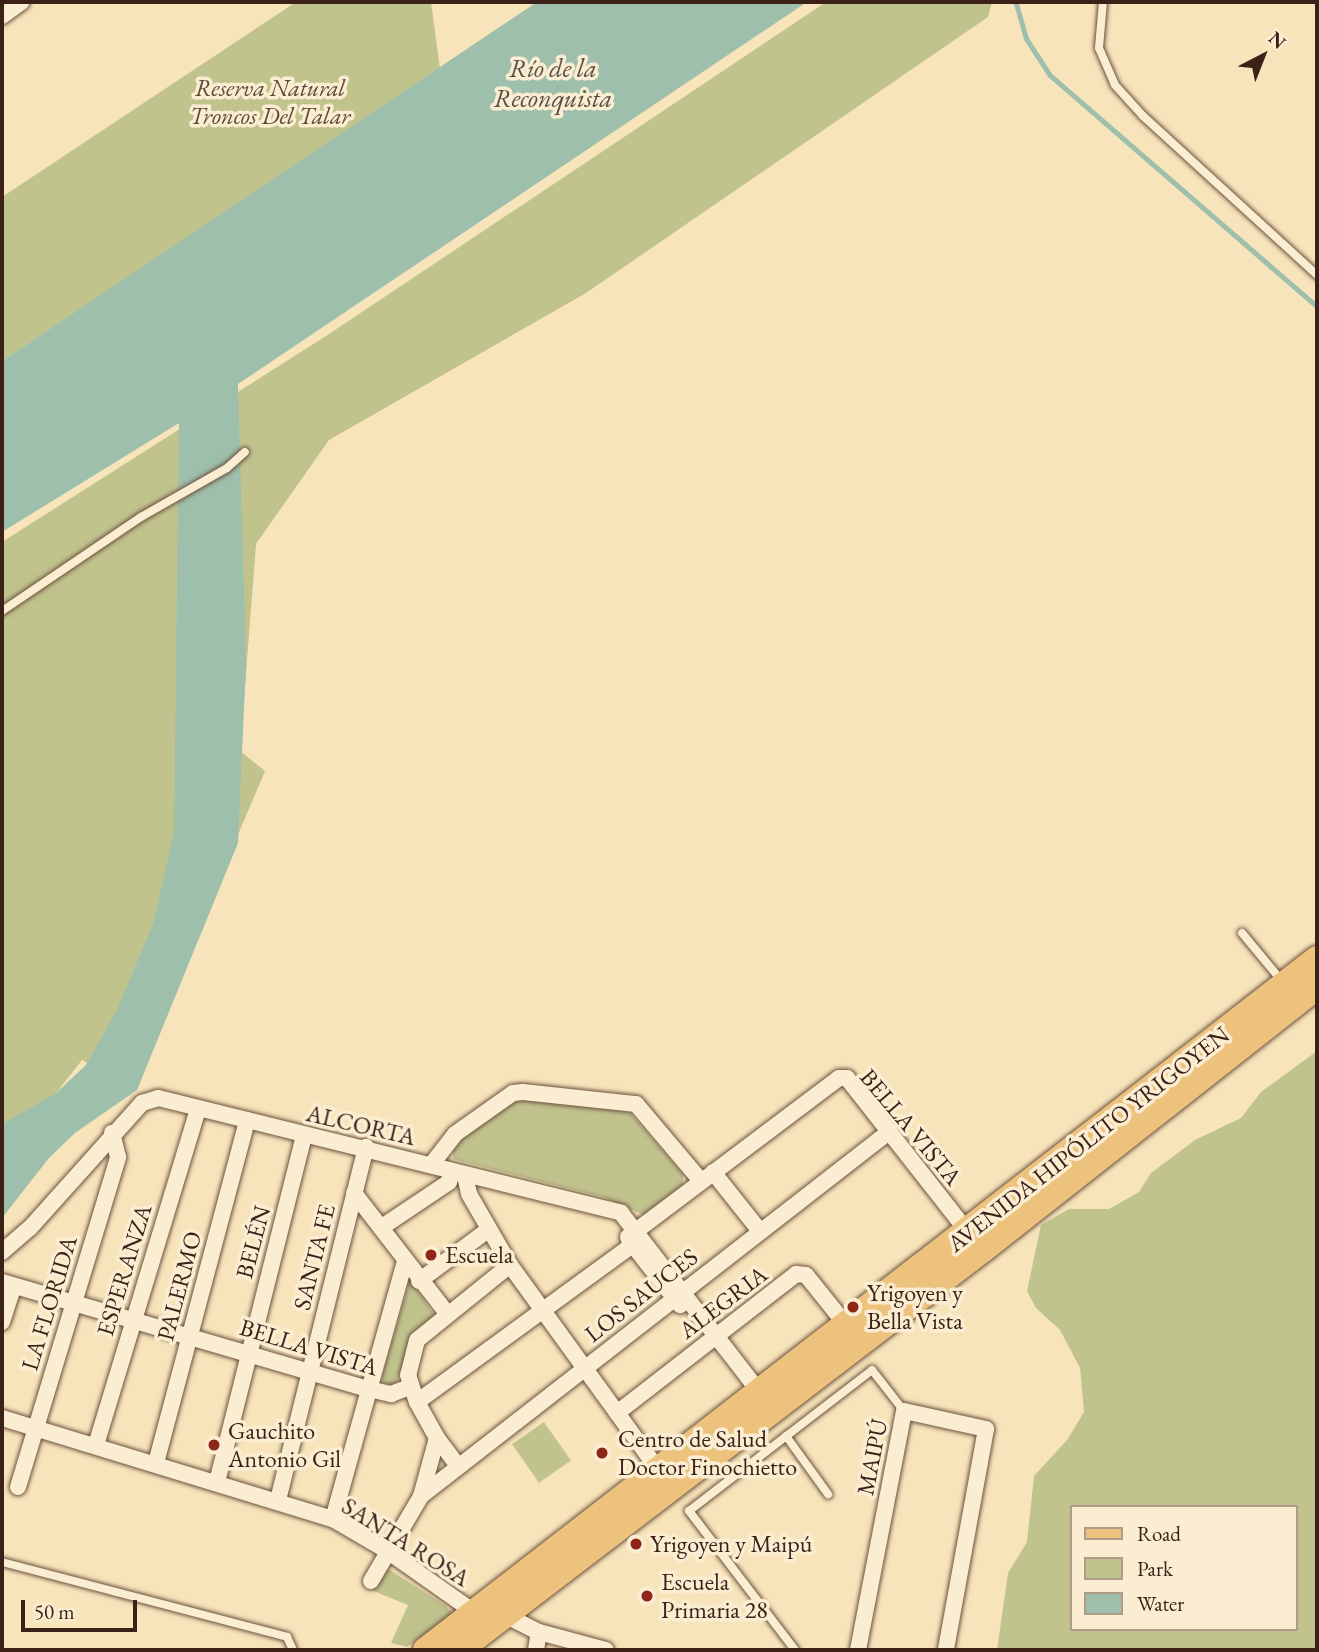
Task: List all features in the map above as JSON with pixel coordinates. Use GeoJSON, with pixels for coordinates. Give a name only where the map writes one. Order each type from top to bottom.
{"type":"FeatureCollection","features":[{"type":"Feature","properties":{"kind":"main road","name":"AVENIDA HIPÓLITO YRIGOYEN"},"geometry":{"type":"LineString","coordinates":[[426,1650],[474,1612],[665,1479],[1300,991],[1317,960]]}},
{"type":"Feature","properties":{"kind":"main road","name":"AVENIDA HIPÓLITO YRIGOYEN"},"geometry":{"type":"LineString","coordinates":[[459,1650],[505,1615],[665,1479],[755,1396],[847,1326],[975,1242]]}},
{"type":"Feature","properties":{"kind":"street"},"geometry":{"type":"LineString","coordinates":[[2,16],[21,2]]}},
{"type":"Feature","properties":{"kind":"street","name":"BELLA VISTA"},"geometry":{"type":"LineString","coordinates":[[8,1284],[190,1334],[369,1389],[413,1395],[541,1312],[628,1248],[634,1239],[707,1177],[839,1078],[847,1078],[975,1242]]}},
{"type":"Feature","properties":{"kind":"street"},"geometry":{"type":"LineString","coordinates":[[431,1165],[455,1134],[513,1093],[636,1104],[761,1231]]}},
{"type":"Feature","properties":{"kind":"street","name":"ALCORTA"},"geometry":{"type":"LineString","coordinates":[[112,1133],[151,1098],[366,1147],[628,1217],[634,1239],[755,1396]]}},
{"type":"Feature","properties":{"kind":"street","name":"ESPERANZA"},"geometry":{"type":"LineString","coordinates":[[96,1445],[132,1318],[198,1110]]}},
{"type":"Feature","properties":{"kind":"street","name":"PALERMO"},"geometry":{"type":"LineString","coordinates":[[156,1463],[247,1121]]}},
{"type":"Feature","properties":{"kind":"street","name":"LOS SAUCES"},"geometry":{"type":"LineString","coordinates":[[421,1496],[890,1131]]}},
{"type":"Feature","properties":{"kind":"street"},"geometry":{"type":"LineString","coordinates":[[2,1252],[30,1228],[112,1133]]}},
{"type":"Feature","properties":{"kind":"street","name":"LA FLORIDA"},"geometry":{"type":"LineString","coordinates":[[18,1487],[118,1157],[112,1133]]}},
{"type":"Feature","properties":{"kind":"street","name":"BELÉN"},"geometry":{"type":"LineString","coordinates":[[217,1482],[304,1135]]}},
{"type":"Feature","properties":{"kind":"street","name":"SANTA FE"},"geometry":{"type":"LineString","coordinates":[[278,1500],[366,1147]]}},
{"type":"Feature","properties":{"kind":"street"},"geometry":{"type":"LineString","coordinates":[[382,1227],[459,1174],[488,1230],[541,1312],[665,1479]]}},
{"type":"Feature","properties":{"kind":"street"},"geometry":{"type":"LineString","coordinates":[[354,1192],[419,1281],[446,1312]]}},
{"type":"Feature","properties":{"kind":"street"},"geometry":{"type":"LineString","coordinates":[[419,1281],[488,1230]]}},
{"type":"Feature","properties":{"kind":"street"},"geometry":{"type":"LineString","coordinates":[[333,1520],[405,1261]]}},
{"type":"Feature","properties":{"kind":"street"},"geometry":{"type":"LineString","coordinates":[[458,1466],[437,1438],[413,1395],[408,1375],[417,1340],[446,1312],[510,1265]]}},
{"type":"Feature","properties":{"kind":"street","name":"ALEGRIA"},"geometry":{"type":"LineString","coordinates":[[617,1413],[800,1273],[847,1326]]}},
{"type":"Feature","properties":{"kind":"street"},"geometry":{"type":"LineString","coordinates":[[2,1322],[8,1284]]}},
{"type":"Feature","properties":{"kind":"street","name":"MAIPÚ"},"geometry":{"type":"LineString","coordinates":[[858,1650],[904,1411],[986,1429],[946,1650]]}},
{"type":"Feature","properties":{"kind":"street","name":"SANTA ROSA"},"geometry":{"type":"LineString","coordinates":[[2,1418],[278,1500],[333,1520],[386,1550],[474,1612],[505,1615]]}},
{"type":"Feature","properties":{"kind":"street","name":"LOS SAUCES"},"geometry":{"type":"LineString","coordinates":[[371,1581],[386,1550],[421,1496],[437,1438]]}},
{"type":"Feature","properties":{"kind":"street"},"geometry":{"type":"LineString","coordinates":[[505,1615],[539,1632],[606,1650]]}},
{"type":"Feature","properties":{"kind":"street"},"geometry":{"type":"LineString","coordinates":[[536,1650],[539,1632]]}},
{"type":"Feature","properties":{"kind":"lane"},"geometry":{"type":"LineString","coordinates":[[1104,2],[1099,48],[1115,85],[1143,116],[1317,275]]}},
{"type":"Feature","properties":{"kind":"lane"},"geometry":{"type":"LineString","coordinates":[[2,611],[141,517],[227,468],[245,452]]}},
{"type":"Feature","properties":{"kind":"lane"},"geometry":{"type":"LineString","coordinates":[[1242,933],[1300,991]]}},
{"type":"Feature","properties":{"kind":"lane"},"geometry":{"type":"LineString","coordinates":[[795,1650],[689,1511],[872,1370],[904,1411]]}},
{"type":"Feature","properties":{"kind":"lane"},"geometry":{"type":"LineString","coordinates":[[786,1436],[828,1494]]}},
{"type":"Feature","properties":{"kind":"lane"},"geometry":{"type":"LineString","coordinates":[[2,1562],[287,1637],[293,1650]]}},
{"type":"Feature","properties":{"kind":"green space","name":"Reserva Natural Troncos Del Talar"},"geometry":{"type":"Polygon","coordinates":[[[296,2],[431,2],[440,69],[2,361],[2,197],[296,2]]]}},
{"type":"Feature","properties":{"kind":"green space"},"geometry":{"type":"Polygon","coordinates":[[[826,2],[992,2],[988,17],[586,293],[329,440],[256,544],[240,751],[265,771],[131,1087],[82,1060],[2,1162],[2,542],[326,336],[826,2]]]}},
{"type":"Feature","properties":{"kind":"green space"},"geometry":{"type":"Polygon","coordinates":[[[1317,1051],[1317,1650],[997,1650],[1008,1573],[1027,1542],[1034,1476],[1067,1440],[1084,1412],[1080,1368],[1060,1330],[1036,1308],[1027,1291],[1041,1225],[1069,1209],[1109,1209],[1139,1192],[1151,1173],[1195,1140],[1241,1118],[1261,1092],[1317,1051]]]}},
{"type":"Feature","properties":{"kind":"green space"},"geometry":{"type":"Polygon","coordinates":[[[515,1098],[629,1112],[683,1174],[683,1189],[644,1215],[603,1197],[453,1159],[453,1144],[515,1098]]]}},
{"type":"Feature","properties":{"kind":"green space"},"geometry":{"type":"Polygon","coordinates":[[[410,1280],[434,1315],[413,1335],[395,1386],[384,1383],[382,1376],[410,1280]]]}},
{"type":"Feature","properties":{"kind":"green space"},"geometry":{"type":"Polygon","coordinates":[[[544,1422],[571,1461],[539,1483],[512,1444],[544,1422]]]}},
{"type":"Feature","properties":{"kind":"green space"},"geometry":{"type":"Polygon","coordinates":[[[382,1565],[446,1606],[453,1614],[407,1647],[391,1643],[408,1605],[371,1590],[382,1565]]]}},
{"type":"Feature","properties":{"kind":"water","name":"Río de la Reconquista"},"geometry":{"type":"Polygon","coordinates":[[[537,2],[807,2],[238,384],[246,664],[238,843],[137,1090],[75,1133],[49,1158],[2,1218],[2,1124],[55,1094],[86,1065],[117,1010],[153,924],[174,833],[179,423],[2,532],[2,361],[537,2]]]}},
{"type":"Feature","properties":{"kind":"waterway"},"geometry":{"type":"LineString","coordinates":[[1016,2],[1026,38],[1050,75],[1317,306]]}},
{"type":"Feature","properties":{"kind":"place","name":"Escuela"},"geometry":{"type":"Point","coordinates":[431,1255]}},
{"type":"Feature","properties":{"kind":"place","name":"Yrigoyen y Bella Vista"},"geometry":{"type":"Point","coordinates":[853,1307]}},
{"type":"Feature","properties":{"kind":"place","name":"Gauchito Antonio Gil"},"geometry":{"type":"Point","coordinates":[214,1445]}},
{"type":"Feature","properties":{"kind":"place","name":"Centro de Salud Doctor Finochietto"},"geometry":{"type":"Point","coordinates":[602,1453]}},
{"type":"Feature","properties":{"kind":"place","name":"Yrigoyen y Maipú"},"geometry":{"type":"Point","coordinates":[636,1544]}},
{"type":"Feature","properties":{"kind":"place","name":"Escuela Primaria 28"},"geometry":{"type":"Point","coordinates":[647,1596]}}]}
